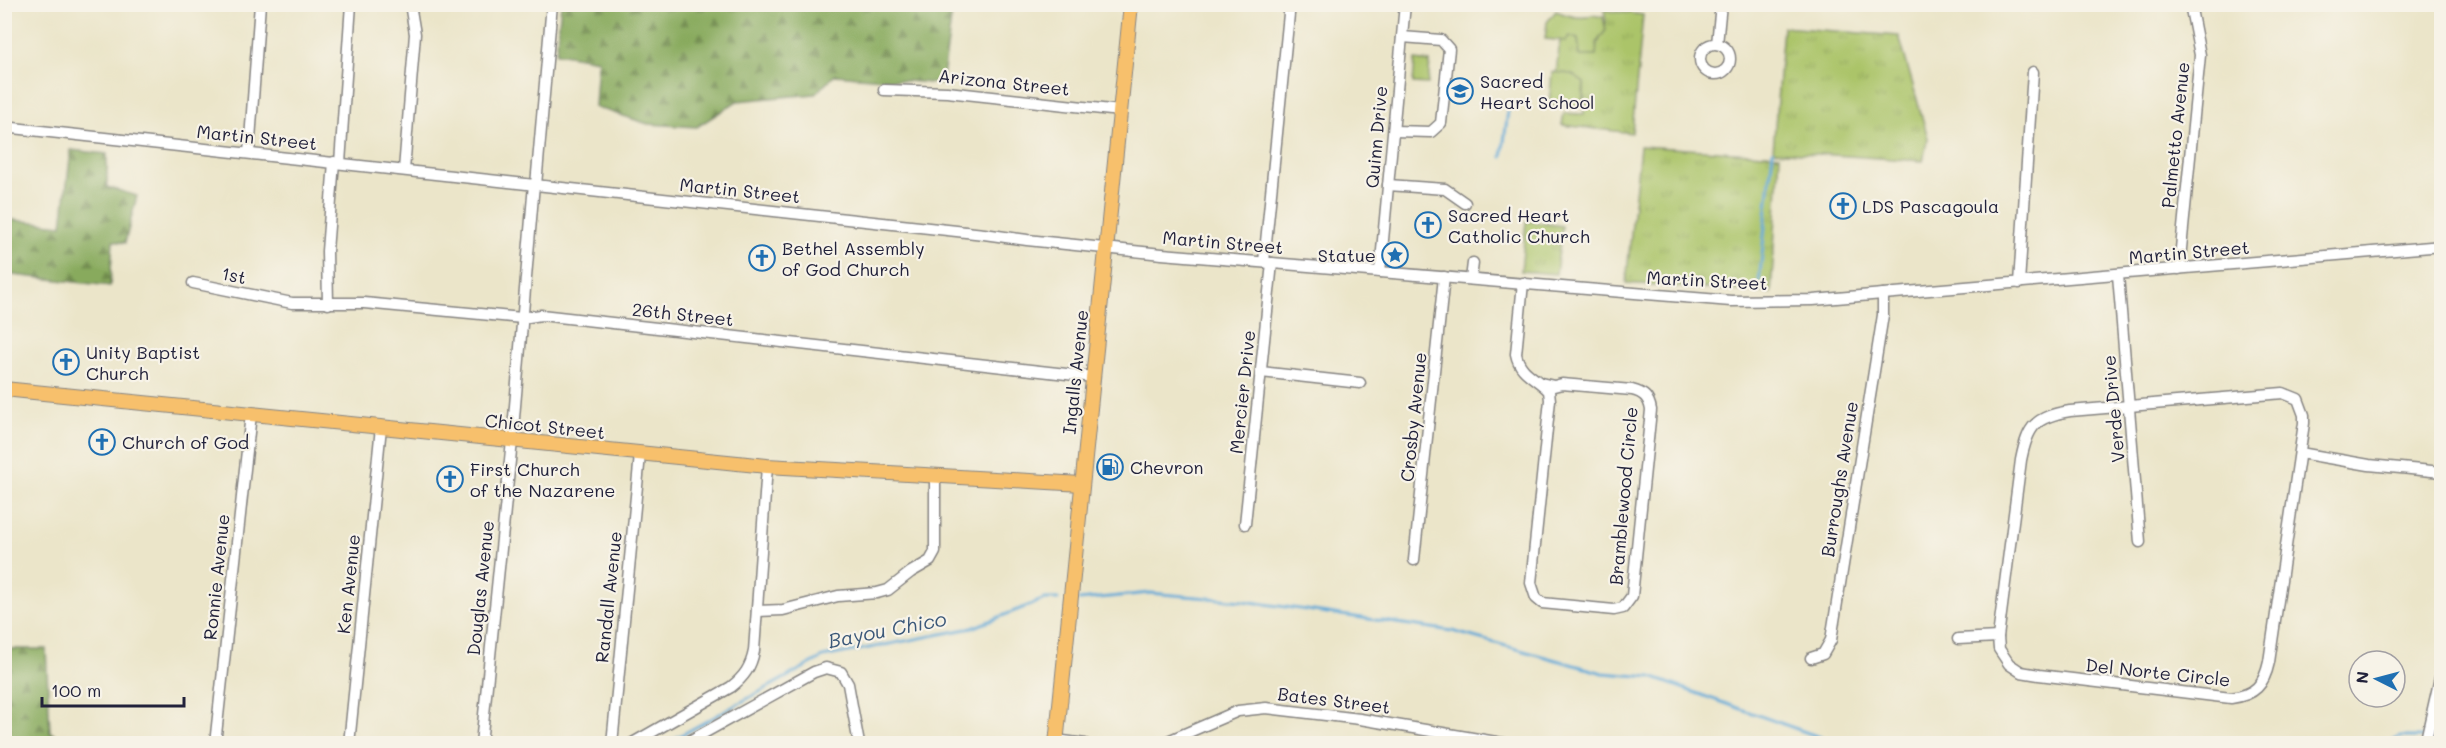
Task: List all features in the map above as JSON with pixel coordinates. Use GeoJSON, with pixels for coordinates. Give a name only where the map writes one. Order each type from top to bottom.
{"type":"FeatureCollection","features":[{"type":"Feature","properties":{"kind":"main road","name":"Ingalls Avenue"},"geometry":{"type":"LineString","coordinates":[[1056,742],[1131,4]]}},
{"type":"Feature","properties":{"kind":"main road","name":"Chicot Street"},"geometry":{"type":"LineString","coordinates":[[4,389],[767,466],[1082,484]]}},
{"type":"Feature","properties":{"kind":"street"},"geometry":{"type":"LineString","coordinates":[[249,153],[260,4]]}},
{"type":"Feature","properties":{"kind":"street"},"geometry":{"type":"LineString","coordinates":[[328,304],[327,251],[351,4]]}},
{"type":"Feature","properties":{"kind":"street"},"geometry":{"type":"LineString","coordinates":[[404,170],[415,34],[410,4]]}},
{"type":"Feature","properties":{"kind":"street","name":"Douglas Avenue"},"geometry":{"type":"LineString","coordinates":[[482,744],[513,441],[522,318],[552,4]]}},
{"type":"Feature","properties":{"kind":"street","name":"Mercier Drive"},"geometry":{"type":"LineString","coordinates":[[1245,524],[1261,372],[1290,4]]}},
{"type":"Feature","properties":{"kind":"street","name":"Quinn Drive"},"geometry":{"type":"LineString","coordinates":[[1380,272],[1405,4]]}},
{"type":"Feature","properties":{"kind":"street"},"geometry":{"type":"LineString","coordinates":[[1717,44],[1721,4]]}},
{"type":"Feature","properties":{"kind":"street","name":"Palmetto Avenue"},"geometry":{"type":"LineString","coordinates":[[2179,269],[2200,55],[2190,4]]}},
{"type":"Feature","properties":{"kind":"street"},"geometry":{"type":"LineString","coordinates":[[1394,131],[1431,132],[1441,123],[1449,49],[1441,40],[1402,37]]}},
{"type":"Feature","properties":{"kind":"street"},"geometry":{"type":"LineString","coordinates":[[2019,283],[2033,72]]}},
{"type":"Feature","properties":{"kind":"street","name":"Arizona Street"},"geometry":{"type":"LineString","coordinates":[[884,90],[947,92],[1120,111]]}},
{"type":"Feature","properties":{"kind":"street","name":"Martin Street"},"geometry":{"type":"LineString","coordinates":[[4,127],[1106,249],[1731,301],[1813,300],[2442,246]]}},
{"type":"Feature","properties":{"kind":"street"},"geometry":{"type":"LineString","coordinates":[[1388,184],[1445,189],[1465,203]]}},
{"type":"Feature","properties":{"kind":"street"},"geometry":{"type":"LineString","coordinates":[[1471,279],[1473,263]]}},
{"type":"Feature","properties":{"kind":"street","name":"Verde Drive"},"geometry":{"type":"LineString","coordinates":[[2118,275],[2140,542]]}},
{"type":"Feature","properties":{"kind":"street","name":"Crosby Avenue"},"geometry":{"type":"LineString","coordinates":[[1414,560],[1444,277]]}},
{"type":"Feature","properties":{"kind":"street","name":"1st"},"geometry":{"type":"LineString","coordinates":[[193,283],[268,300]]}},
{"type":"Feature","properties":{"kind":"street"},"geometry":{"type":"LineString","coordinates":[[1523,283],[1516,354],[1518,363],[1525,373],[1548,386]]}},
{"type":"Feature","properties":{"kind":"street","name":"Burroughs Avenue"},"geometry":{"type":"LineString","coordinates":[[1811,658],[1823,654],[1831,640],[1883,315],[1883,294]]}},
{"type":"Feature","properties":{"kind":"street","name":"26th Street"},"geometry":{"type":"LineString","coordinates":[[268,300],[292,303],[364,303],[522,318],[541,315],[1093,377]]}},
{"type":"Feature","properties":{"kind":"street"},"geometry":{"type":"LineString","coordinates":[[1261,372],[1360,383]]}},
{"type":"Feature","properties":{"kind":"street","name":"Bramblewood Circle"},"geometry":{"type":"LineString","coordinates":[[1562,384],[1632,390],[1639,392],[1649,402],[1651,410],[1632,596],[1623,608],[1614,610],[1542,603],[1532,591],[1548,386],[1562,384]]}},
{"type":"Feature","properties":{"kind":"street","name":"Del Norte Circle"},"geometry":{"type":"LineString","coordinates":[[2289,394],[2298,399],[2304,415],[2300,453],[2270,662],[2262,684],[2251,694],[2231,698],[2021,672],[2002,656],[1998,637],[2021,460],[2029,431],[2039,420],[2051,414],[2289,394]]}},
{"type":"Feature","properties":{"kind":"street","name":"Ronnie Avenue"},"geometry":{"type":"LineString","coordinates":[[215,744],[251,414]]}},
{"type":"Feature","properties":{"kind":"street","name":"Ken Avenue"},"geometry":{"type":"LineString","coordinates":[[349,744],[381,428]]}},
{"type":"Feature","properties":{"kind":"street"},"geometry":{"type":"LineString","coordinates":[[2300,453],[2369,465],[2442,472]]}},
{"type":"Feature","properties":{"kind":"street","name":"Randall Avenue"},"geometry":{"type":"LineString","coordinates":[[612,744],[620,636],[640,454]]}},
{"type":"Feature","properties":{"kind":"street"},"geometry":{"type":"LineString","coordinates":[[631,744],[740,681],[751,664],[767,466]]}},
{"type":"Feature","properties":{"kind":"street"},"geometry":{"type":"LineString","coordinates":[[757,611],[801,607],[838,596],[888,590],[930,561],[935,552],[935,475]]}},
{"type":"Feature","properties":{"kind":"street"},"geometry":{"type":"LineString","coordinates":[[1958,639],[1998,637]]}},
{"type":"Feature","properties":{"kind":"street"},"geometry":{"type":"LineString","coordinates":[[684,744],[814,672],[832,668],[842,672],[848,684],[859,744]]}},
{"type":"Feature","properties":{"kind":"street"},"geometry":{"type":"LineString","coordinates":[[2425,744],[2442,669]]}},
{"type":"Feature","properties":{"kind":"street","name":"Bates Street"},"geometry":{"type":"LineString","coordinates":[[1161,744],[1238,711],[1266,708],[1360,719],[1508,744]]}},
{"type":"Feature","properties":{"kind":"street"},"geometry":{"type":"LineString","coordinates":[[1056,742],[1085,744]]}},
{"type":"Feature","properties":{"kind":"green space"},"geometry":{"type":"Polygon","coordinates":[[[561,4],[953,5],[942,84],[835,75],[815,94],[737,101],[697,127],[648,124],[595,107],[598,60],[556,53],[561,4]]]}},
{"type":"Feature","properties":{"kind":"green space"},"geometry":{"type":"Polygon","coordinates":[[[1604,10],[1643,15],[1632,133],[1562,125],[1564,113],[1584,114],[1584,83],[1571,74],[1556,73],[1560,40],[1566,40],[1567,35],[1578,39],[1580,56],[1599,41],[1606,22],[1604,10]]]}},
{"type":"Feature","properties":{"kind":"green space"},"geometry":{"type":"Polygon","coordinates":[[[1556,11],[1569,16],[1603,17],[1606,30],[1597,42],[1596,56],[1580,56],[1578,39],[1569,36],[1566,41],[1545,39],[1547,22],[1556,11]]]}},
{"type":"Feature","properties":{"kind":"green space"},"geometry":{"type":"Polygon","coordinates":[[[1783,27],[1899,36],[1928,138],[1923,161],[1773,151],[1783,27]]]}},
{"type":"Feature","properties":{"kind":"green space"},"geometry":{"type":"Polygon","coordinates":[[[1415,60],[1430,62],[1428,84],[1413,83],[1415,60]]]}},
{"type":"Feature","properties":{"kind":"green space"},"geometry":{"type":"Polygon","coordinates":[[[1552,72],[1571,74],[1584,83],[1582,107],[1549,104],[1552,72]]]}},
{"type":"Feature","properties":{"kind":"green space"},"geometry":{"type":"Polygon","coordinates":[[[1640,146],[1780,155],[1771,293],[1626,283],[1640,146]]]}},
{"type":"Feature","properties":{"kind":"green space"},"geometry":{"type":"Polygon","coordinates":[[[71,150],[107,154],[107,187],[137,196],[125,243],[113,241],[110,286],[5,274],[5,219],[62,225],[71,150]]]}},
{"type":"Feature","properties":{"kind":"green space"},"geometry":{"type":"Polygon","coordinates":[[[1526,221],[1562,226],[1556,274],[1521,271],[1526,221]]]}},
{"type":"Feature","properties":{"kind":"green space"},"geometry":{"type":"Polygon","coordinates":[[[5,649],[46,649],[50,732],[68,743],[5,743],[5,649]]]}},
{"type":"Feature","properties":{"kind":"waterway"},"geometry":{"type":"LineString","coordinates":[[1502,157],[1508,111]]}},
{"type":"Feature","properties":{"kind":"waterway"},"geometry":{"type":"LineString","coordinates":[[1758,292],[1773,151]]}},
{"type":"Feature","properties":{"kind":"waterway"},"geometry":{"type":"LineString","coordinates":[[1079,600],[1150,593],[1244,601],[1452,631],[1603,673],[1651,677],[1839,744]]}},
{"type":"Feature","properties":{"kind":"waterway","name":"Bayou Chico"},"geometry":{"type":"LineString","coordinates":[[665,744],[823,657],[972,628],[1045,599],[1058,599]]}},
{"type":"Feature","properties":{"kind":"waterway"},"geometry":{"type":"LineString","coordinates":[[2385,744],[2400,737],[2424,737]]}},
{"type":"Feature","properties":{"kind":"waterway"},"geometry":{"type":"LineString","coordinates":[[2430,737],[2442,738]]}},
{"type":"Feature","properties":{"kind":"place","name":"Sacred Heart School"},"geometry":{"type":"Point","coordinates":[1460,91]}},
{"type":"Feature","properties":{"kind":"place","name":"LDS Pascagoula"},"geometry":{"type":"Point","coordinates":[1843,206]}},
{"type":"Feature","properties":{"kind":"place","name":"Sacred Heart Catholic Church"},"geometry":{"type":"Point","coordinates":[1428,225]}},
{"type":"Feature","properties":{"kind":"place","name":"Statue"},"geometry":{"type":"Point","coordinates":[1395,255]}},
{"type":"Feature","properties":{"kind":"place","name":"Bethel Assembly of God Church"},"geometry":{"type":"Point","coordinates":[762,258]}},
{"type":"Feature","properties":{"kind":"place","name":"Unity Baptist Church"},"geometry":{"type":"Point","coordinates":[66,362]}},
{"type":"Feature","properties":{"kind":"place","name":"Church of God"},"geometry":{"type":"Point","coordinates":[102,442]}},
{"type":"Feature","properties":{"kind":"place","name":"Chevron"},"geometry":{"type":"Point","coordinates":[1110,467]}},
{"type":"Feature","properties":{"kind":"place","name":"First Church of the Nazarene"},"geometry":{"type":"Point","coordinates":[450,479]}}]}
